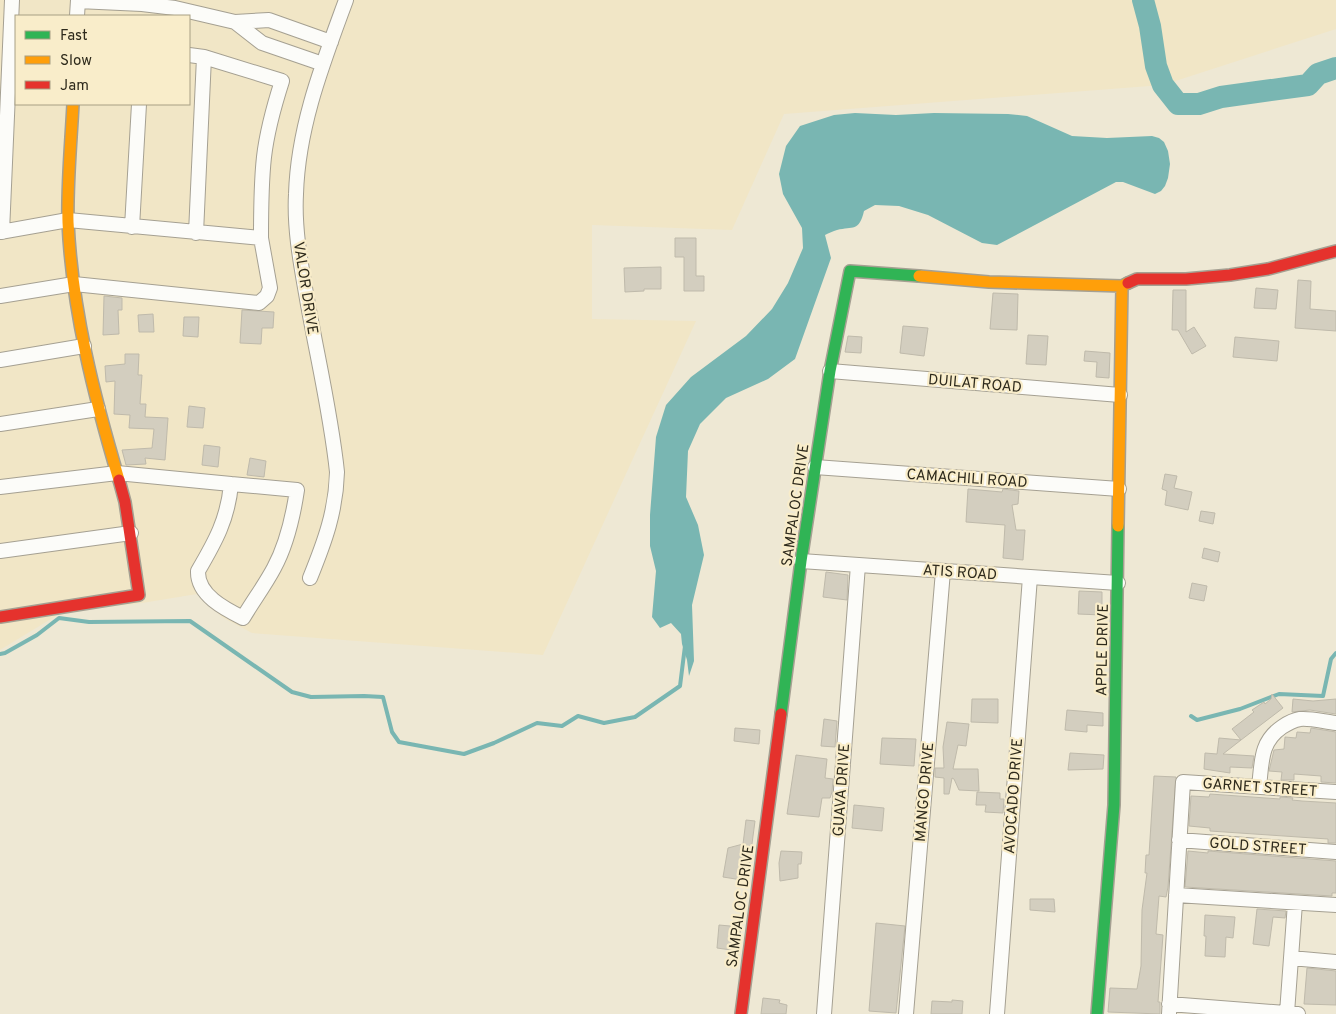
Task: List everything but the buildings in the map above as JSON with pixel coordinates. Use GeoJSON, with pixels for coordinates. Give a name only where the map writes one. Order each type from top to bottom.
{"type":"FeatureCollection","features":[{"type":"Feature","properties":{"kind":"street"},"geometry":{"type":"LineString","coordinates":[[12,0],[1,232],[68,220],[261,238]]}},
{"type":"Feature","properties":{"kind":"street","name":"VALOR DRIVE"},"geometry":{"type":"LineString","coordinates":[[310,578],[332,519],[336,487],[335,457],[301,263],[296,222],[296,194],[305,122],[346,0]]}},
{"type":"Feature","properties":{"kind":"street"},"geometry":{"type":"LineString","coordinates":[[77,15],[78,1],[142,4],[175,8],[235,22],[269,20],[331,42]]}},
{"type":"Feature","properties":{"kind":"street"},"geometry":{"type":"LineString","coordinates":[[235,22],[262,43],[323,64]]}},
{"type":"Feature","properties":{"kind":"street"},"geometry":{"type":"LineString","coordinates":[[0,296],[74,284],[259,303],[267,296],[270,288],[261,238],[261,192],[264,156],[271,116],[282,81],[204,57],[190,55]]}},
{"type":"Feature","properties":{"kind":"street"},"geometry":{"type":"LineString","coordinates":[[196,233],[204,57]]}},
{"type":"Feature","properties":{"kind":"street"},"geometry":{"type":"LineString","coordinates":[[0,616],[139,596],[125,502],[98,409],[84,346],[74,284],[68,220],[73,105]]}},
{"type":"Feature","properties":{"kind":"street"},"geometry":{"type":"LineString","coordinates":[[132,227],[139,105]]}},
{"type":"Feature","properties":{"kind":"street"},"geometry":{"type":"LineString","coordinates":[[1122,286],[1137,280],[1186,279],[1268,269],[1336,251]]}},
{"type":"Feature","properties":{"kind":"street","name":"SAMPALOC DRIVE"},"geometry":{"type":"LineString","coordinates":[[741,1014],[801,561],[830,371],[850,272],[989,282],[1122,286]]}},
{"type":"Feature","properties":{"kind":"street","name":"APPLE DRIVE"},"geometry":{"type":"LineString","coordinates":[[1097,1014],[1114,805],[1122,286]]}},
{"type":"Feature","properties":{"kind":"street"},"geometry":{"type":"LineString","coordinates":[[0,360],[84,346]]}},
{"type":"Feature","properties":{"kind":"street","name":"DUILAT ROAD"},"geometry":{"type":"LineString","coordinates":[[830,371],[1120,395]]}},
{"type":"Feature","properties":{"kind":"street"},"geometry":{"type":"LineString","coordinates":[[0,424],[98,409]]}},
{"type":"Feature","properties":{"kind":"street","name":"CAMACHILI ROAD"},"geometry":{"type":"LineString","coordinates":[[815,467],[1119,489]]}},
{"type":"Feature","properties":{"kind":"street"},"geometry":{"type":"LineString","coordinates":[[0,488],[117,473],[297,490],[285,543],[274,568],[243,618],[224,608],[208,594],[201,586],[198,578],[198,571],[223,524],[231,484]]}},
{"type":"Feature","properties":{"kind":"street"},"geometry":{"type":"LineString","coordinates":[[0,551],[8,552],[131,534]]}},
{"type":"Feature","properties":{"kind":"street","name":"ATIS ROAD"},"geometry":{"type":"LineString","coordinates":[[801,561],[1118,583]]}},
{"type":"Feature","properties":{"kind":"street","name":"GUAVA DRIVE"},"geometry":{"type":"LineString","coordinates":[[824,1014],[858,565]]}},
{"type":"Feature","properties":{"kind":"street","name":"MANGO DRIVE"},"geometry":{"type":"LineString","coordinates":[[906,1014],[943,571]]}},
{"type":"Feature","properties":{"kind":"street","name":"AVOCADO DRIVE"},"geometry":{"type":"LineString","coordinates":[[997,1014],[1030,577]]}},
{"type":"Feature","properties":{"kind":"street"},"geometry":{"type":"LineString","coordinates":[[1259,787],[1263,751],[1269,739],[1278,730],[1288,723],[1300,719],[1336,722]]}},
{"type":"Feature","properties":{"kind":"street","name":"GARNET STREET"},"geometry":{"type":"LineString","coordinates":[[1179,840],[1183,782],[1336,792]]}},
{"type":"Feature","properties":{"kind":"street"},"geometry":{"type":"LineString","coordinates":[[1179,840],[1169,1009],[1293,1014],[1291,958],[1295,903]]}},
{"type":"Feature","properties":{"kind":"street","name":"GOLD STREET"},"geometry":{"type":"LineString","coordinates":[[1179,840],[1336,852]]}},
{"type":"Feature","properties":{"kind":"street"},"geometry":{"type":"LineString","coordinates":[[1176,895],[1336,905]]}},
{"type":"Feature","properties":{"kind":"street"},"geometry":{"type":"LineString","coordinates":[[1291,958],[1336,962]]}},
{"type":"Feature","properties":{"kind":"shaded area"},"geometry":{"type":"Polygon","coordinates":[[[0,0],[1336,0],[1336,29],[1163,85],[784,114],[732,230],[592,225],[592,319],[696,321],[543,655],[252,633],[222,617],[197,594],[136,604],[64,611],[0,650],[0,0]]]}},
{"type":"Feature","properties":{"kind":"water"},"geometry":{"type":"Polygon","coordinates":[[[855,113],[896,115],[934,113],[1008,114],[1027,116],[1072,136],[1107,138],[1152,136],[1164,142],[1168,151],[1170,164],[1168,178],[1161,191],[1155,194],[1123,182],[1116,182],[997,245],[982,243],[928,215],[899,206],[875,205],[864,211],[860,222],[855,227],[836,230],[825,235],[831,258],[795,359],[768,379],[726,398],[700,424],[688,451],[686,497],[698,525],[704,555],[692,605],[694,661],[689,676],[681,634],[671,623],[660,628],[652,617],[656,571],[650,546],[650,515],[656,437],[666,405],[691,377],[746,336],[772,309],[788,283],[803,248],[802,228],[783,194],[779,174],[786,146],[800,126],[834,115],[855,113]]]}},
{"type":"Feature","properties":{"kind":"waterway"},"geometry":{"type":"LineString","coordinates":[[1143,0],[1150,26],[1156,66],[1163,85],[1178,104],[1199,104],[1221,97],[1308,85],[1318,74],[1336,68]]}},
{"type":"Feature","properties":{"kind":"waterway"},"geometry":{"type":"LineString","coordinates":[[0,654],[37,635],[59,618],[89,622],[190,621],[292,692],[311,697],[383,697],[392,732],[399,742],[464,754],[494,743],[537,723],[562,726],[578,716],[604,723],[635,717],[680,686],[685,646]]}},
{"type":"Feature","properties":{"kind":"waterway"},"geometry":{"type":"LineString","coordinates":[[1191,716],[1197,720],[1240,709],[1279,694],[1323,696],[1331,659],[1336,653]]}},
{"type":"Feature","properties":{"kind":"traffic: fast"},"geometry":{"type":"LineString","coordinates":[[781,714],[801,561],[830,371],[850,271],[919,276]]}},
{"type":"Feature","properties":{"kind":"traffic: fast"},"geometry":{"type":"LineString","coordinates":[[1097,1014],[1114,805],[1118,526]]}},
{"type":"Feature","properties":{"kind":"traffic: slow"},"geometry":{"type":"LineString","coordinates":[[73,105],[68,222],[74,288],[93,385],[119,480]]}},
{"type":"Feature","properties":{"kind":"traffic: slow"},"geometry":{"type":"LineString","coordinates":[[919,276],[989,282],[1122,286],[1128,283]]}},
{"type":"Feature","properties":{"kind":"traffic: slow"},"geometry":{"type":"LineString","coordinates":[[1118,526],[1122,286]]}},
{"type":"Feature","properties":{"kind":"traffic: jam"},"geometry":{"type":"LineString","coordinates":[[1128,283],[1137,279],[1186,279],[1230,275],[1268,269],[1336,251]]}},
{"type":"Feature","properties":{"kind":"traffic: jam"},"geometry":{"type":"LineString","coordinates":[[0,617],[139,595],[125,502],[119,480]]}},
{"type":"Feature","properties":{"kind":"traffic: jam"},"geometry":{"type":"LineString","coordinates":[[741,1014],[781,714]]}}]}
